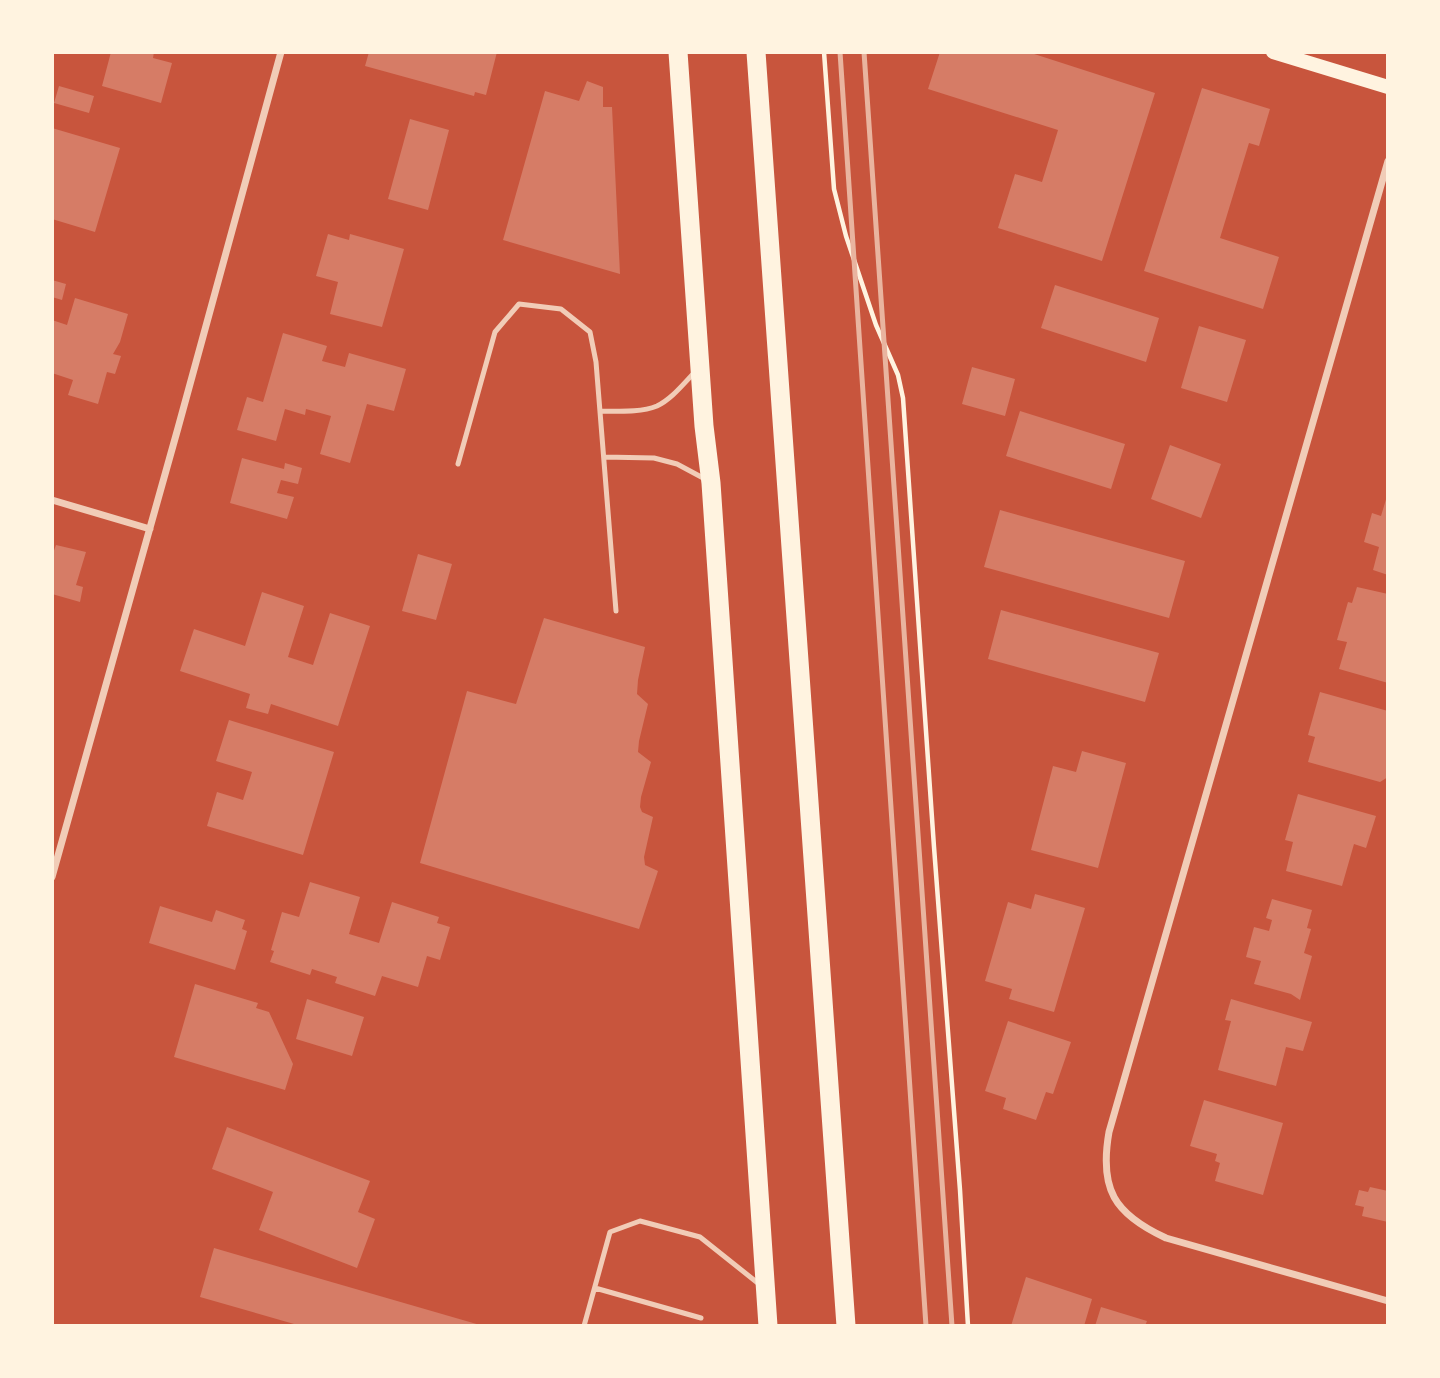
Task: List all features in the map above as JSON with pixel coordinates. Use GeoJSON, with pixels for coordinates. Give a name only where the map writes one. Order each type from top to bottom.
{"type":"FeatureCollection","features":[{"type":"Feature","properties":{"kind":"highway"},"geometry":{"type":"LineString","coordinates":[[678,52],[711,483],[768,1325]]}},
{"type":"Feature","properties":{"kind":"highway"},"geometry":{"type":"LineString","coordinates":[[756,52],[846,1325]]}},
{"type":"Feature","properties":{"kind":"main road"},"geometry":{"type":"LineString","coordinates":[[1273,52],[1388,87]]}},
{"type":"Feature","properties":{"kind":"street"},"geometry":{"type":"LineString","coordinates":[[52,877],[281,52]]}},
{"type":"Feature","properties":{"kind":"street"},"geometry":{"type":"LineString","coordinates":[[1388,161],[1109,1132],[1105,1155],[1107,1180],[1116,1202],[1148,1230],[1166,1238],[1388,1301]]}},
{"type":"Feature","properties":{"kind":"street"},"geometry":{"type":"LineString","coordinates":[[52,500],[150,529]]}},
{"type":"Feature","properties":{"kind":"lane"},"geometry":{"type":"LineString","coordinates":[[458,464],[495,332],[519,304],[561,309],[590,332],[596,362],[616,611]]}},
{"type":"Feature","properties":{"kind":"lane"},"geometry":{"type":"LineString","coordinates":[[600,411],[633,411],[656,406],[672,396],[700,366]]}},
{"type":"Feature","properties":{"kind":"lane"},"geometry":{"type":"LineString","coordinates":[[604,457],[654,458],[677,464],[711,483]]}},
{"type":"Feature","properties":{"kind":"lane"},"geometry":{"type":"LineString","coordinates":[[584,1325],[610,1232],[640,1221],[700,1237],[766,1289]]}},
{"type":"Feature","properties":{"kind":"lane"},"geometry":{"type":"LineString","coordinates":[[595,1287],[701,1318]]}},
{"type":"Feature","properties":{"kind":"path"},"geometry":{"type":"LineString","coordinates":[[824,52],[834,189],[846,236],[876,325],[898,375],[903,398],[968,1325]]}},
{"type":"Feature","properties":{"kind":"building"},"geometry":{"type":"Polygon","coordinates":[[[111,52],[154,52],[153,58],[172,63],[161,103],[102,86],[111,52]]]}},
{"type":"Feature","properties":{"kind":"building"},"geometry":{"type":"Polygon","coordinates":[[[369,52],[497,52],[486,95],[475,92],[474,96],[365,66],[369,52]]]}},
{"type":"Feature","properties":{"kind":"building"},"geometry":{"type":"Polygon","coordinates":[[[940,52],[1028,52],[1155,93],[1102,261],[998,228],[1015,174],[1042,182],[1058,130],[928,89],[940,52]]]}},
{"type":"Feature","properties":{"kind":"building"},"geometry":{"type":"Polygon","coordinates":[[[587,81],[603,87],[603,107],[612,107],[620,274],[503,240],[545,91],[579,101],[587,81]]]}},
{"type":"Feature","properties":{"kind":"building"},"geometry":{"type":"Polygon","coordinates":[[[59,86],[94,96],[89,113],[54,103],[59,86]]]}},
{"type":"Feature","properties":{"kind":"building"},"geometry":{"type":"Polygon","coordinates":[[[1202,88],[1270,109],[1259,146],[1249,143],[1220,238],[1279,257],[1263,309],[1144,271],[1202,88]]]}},
{"type":"Feature","properties":{"kind":"building"},"geometry":{"type":"Polygon","coordinates":[[[410,119],[449,130],[428,210],[388,199],[410,119]]]}},
{"type":"Feature","properties":{"kind":"building"},"geometry":{"type":"Polygon","coordinates":[[[52,128],[120,148],[95,232],[52,219],[52,128]]]}},
{"type":"Feature","properties":{"kind":"building"},"geometry":{"type":"Polygon","coordinates":[[[328,234],[349,240],[350,234],[404,249],[382,327],[330,314],[338,282],[316,276],[328,234]]]}},
{"type":"Feature","properties":{"kind":"building"},"geometry":{"type":"Polygon","coordinates":[[[52,280],[66,284],[62,300],[52,297],[52,280]]]}},
{"type":"Feature","properties":{"kind":"building"},"geometry":{"type":"Polygon","coordinates":[[[1055,285],[1159,318],[1146,362],[1041,328],[1055,285]]]}},
{"type":"Feature","properties":{"kind":"building"},"geometry":{"type":"Polygon","coordinates":[[[75,298],[128,314],[120,342],[113,354],[121,356],[115,374],[107,372],[98,404],[68,395],[73,380],[52,373],[52,320],[67,325],[75,298]]]}},
{"type":"Feature","properties":{"kind":"building"},"geometry":{"type":"Polygon","coordinates":[[[1199,326],[1246,340],[1227,402],[1181,388],[1199,326]]]}},
{"type":"Feature","properties":{"kind":"building"},"geometry":{"type":"Polygon","coordinates":[[[283,333],[327,346],[322,361],[345,367],[349,353],[406,369],[394,411],[367,404],[350,463],[320,454],[331,416],[306,409],[305,415],[285,409],[276,441],[237,430],[247,397],[263,402],[283,333]]]}},
{"type":"Feature","properties":{"kind":"building"},"geometry":{"type":"Polygon","coordinates":[[[972,367],[1015,379],[1005,416],[962,404],[972,367]]]}},
{"type":"Feature","properties":{"kind":"building"},"geometry":{"type":"Polygon","coordinates":[[[1020,411],[1125,444],[1111,489],[1006,456],[1020,411]]]}},
{"type":"Feature","properties":{"kind":"building"},"geometry":{"type":"Polygon","coordinates":[[[1170,445],[1221,464],[1201,518],[1151,499],[1170,445]]]}},
{"type":"Feature","properties":{"kind":"building"},"geometry":{"type":"Polygon","coordinates":[[[242,458],[284,469],[285,463],[302,468],[298,484],[281,480],[277,493],[294,497],[287,519],[230,503],[242,458]]]}},
{"type":"Feature","properties":{"kind":"building"},"geometry":{"type":"Polygon","coordinates":[[[1387,496],[1388,575],[1373,570],[1379,547],[1364,542],[1372,513],[1381,516],[1387,496]]]}},
{"type":"Feature","properties":{"kind":"building"},"geometry":{"type":"Polygon","coordinates":[[[1000,510],[1185,561],[1169,618],[984,567],[1000,510]]]}},
{"type":"Feature","properties":{"kind":"building"},"geometry":{"type":"Polygon","coordinates":[[[56,545],[86,552],[76,585],[83,587],[80,602],[52,594],[52,556],[56,545]]]}},
{"type":"Feature","properties":{"kind":"building"},"geometry":{"type":"Polygon","coordinates":[[[418,554],[452,564],[436,620],[402,611],[418,554]]]}},
{"type":"Feature","properties":{"kind":"building"},"geometry":{"type":"Polygon","coordinates":[[[1357,587],[1388,594],[1388,683],[1339,669],[1347,642],[1337,640],[1348,602],[1352,603],[1357,587]]]}},
{"type":"Feature","properties":{"kind":"building"},"geometry":{"type":"Polygon","coordinates":[[[262,592],[304,606],[288,657],[313,665],[330,613],[370,626],[338,726],[271,704],[268,714],[246,708],[250,694],[180,671],[194,629],[245,646],[262,592]]]}},
{"type":"Feature","properties":{"kind":"building"},"geometry":{"type":"Polygon","coordinates":[[[1001,610],[1159,653],[1145,702],[988,659],[1001,610]]]}},
{"type":"Feature","properties":{"kind":"building"},"geometry":{"type":"Polygon","coordinates":[[[544,618],[645,647],[637,694],[648,704],[638,752],[651,762],[640,807],[642,812],[653,817],[644,857],[645,865],[658,871],[639,929],[420,863],[467,691],[516,704],[544,618]]]}},
{"type":"Feature","properties":{"kind":"building"},"geometry":{"type":"Polygon","coordinates":[[[1320,692],[1388,711],[1388,777],[1380,782],[1308,762],[1315,737],[1308,735],[1320,692]]]}},
{"type":"Feature","properties":{"kind":"building"},"geometry":{"type":"Polygon","coordinates":[[[229,720],[334,752],[303,855],[207,826],[217,792],[243,800],[252,772],[216,761],[229,720]]]}},
{"type":"Feature","properties":{"kind":"building"},"geometry":{"type":"Polygon","coordinates":[[[1082,751],[1126,763],[1098,868],[1031,850],[1053,766],[1076,772],[1082,751]]]}},
{"type":"Feature","properties":{"kind":"building"},"geometry":{"type":"Polygon","coordinates":[[[1298,794],[1376,816],[1366,848],[1354,844],[1342,886],[1286,871],[1293,842],[1285,840],[1298,794]]]}},
{"type":"Feature","properties":{"kind":"building"},"geometry":{"type":"Polygon","coordinates":[[[310,882],[360,897],[349,934],[379,943],[392,902],[439,917],[437,923],[450,927],[440,960],[427,956],[418,987],[382,976],[375,996],[335,983],[337,977],[312,969],[310,975],[270,962],[282,912],[299,917],[310,882]]]}},
{"type":"Feature","properties":{"kind":"building"},"geometry":{"type":"Polygon","coordinates":[[[1035,894],[1085,908],[1054,1012],[1009,999],[1012,989],[985,981],[1008,902],[1031,909],[1035,894]]]}},
{"type":"Feature","properties":{"kind":"building"},"geometry":{"type":"Polygon","coordinates":[[[1272,899],[1312,910],[1307,928],[1311,929],[1304,953],[1312,956],[1300,1000],[1291,994],[1254,984],[1261,961],[1246,957],[1254,927],[1269,931],[1272,920],[1266,918],[1272,899]]]}},
{"type":"Feature","properties":{"kind":"building"},"geometry":{"type":"Polygon","coordinates":[[[160,906],[212,922],[216,910],[245,920],[242,929],[247,931],[235,970],[149,943],[160,906]]]}},
{"type":"Feature","properties":{"kind":"building"},"geometry":{"type":"Polygon","coordinates":[[[195,984],[258,1003],[256,1008],[269,1012],[293,1064],[285,1090],[174,1057],[195,984]]]}},
{"type":"Feature","properties":{"kind":"building"},"geometry":{"type":"Polygon","coordinates":[[[307,999],[364,1017],[352,1056],[296,1039],[307,999]]]}},
{"type":"Feature","properties":{"kind":"building"},"geometry":{"type":"Polygon","coordinates":[[[1231,999],[1312,1022],[1303,1051],[1286,1047],[1276,1086],[1218,1070],[1231,1021],[1225,1020],[1231,999]]]}},
{"type":"Feature","properties":{"kind":"building"},"geometry":{"type":"Polygon","coordinates":[[[1008,1021],[1071,1042],[1053,1094],[1046,1092],[1036,1120],[1003,1109],[1006,1098],[985,1091],[1008,1021]]]}},
{"type":"Feature","properties":{"kind":"building"},"geometry":{"type":"Polygon","coordinates":[[[1204,1100],[1283,1123],[1263,1195],[1215,1181],[1220,1163],[1215,1161],[1217,1154],[1190,1146],[1204,1100]]]}},
{"type":"Feature","properties":{"kind":"building"},"geometry":{"type":"Polygon","coordinates":[[[227,1127],[370,1181],[358,1212],[375,1219],[357,1268],[259,1230],[273,1192],[212,1169],[227,1127]]]}},
{"type":"Feature","properties":{"kind":"building"},"geometry":{"type":"Polygon","coordinates":[[[1370,1187],[1388,1191],[1388,1222],[1362,1216],[1364,1207],[1355,1205],[1359,1190],[1368,1192],[1370,1187]]]}},
{"type":"Feature","properties":{"kind":"building"},"geometry":{"type":"Polygon","coordinates":[[[214,1248],[480,1326],[301,1326],[200,1297],[214,1248]]]}},
{"type":"Feature","properties":{"kind":"building"},"geometry":{"type":"Polygon","coordinates":[[[1026,1277],[1092,1299],[1084,1326],[1011,1326],[1026,1277]]]}},
{"type":"Feature","properties":{"kind":"building"},"geometry":{"type":"Polygon","coordinates":[[[1101,1307],[1147,1321],[1145,1326],[1095,1326],[1101,1307]]]}},
{"type":"Feature","properties":{"kind":"railway"},"geometry":{"type":"LineString","coordinates":[[840,52],[926,1326]]}},
{"type":"Feature","properties":{"kind":"railway"},"geometry":{"type":"LineString","coordinates":[[864,52],[952,1326]]}}]}
